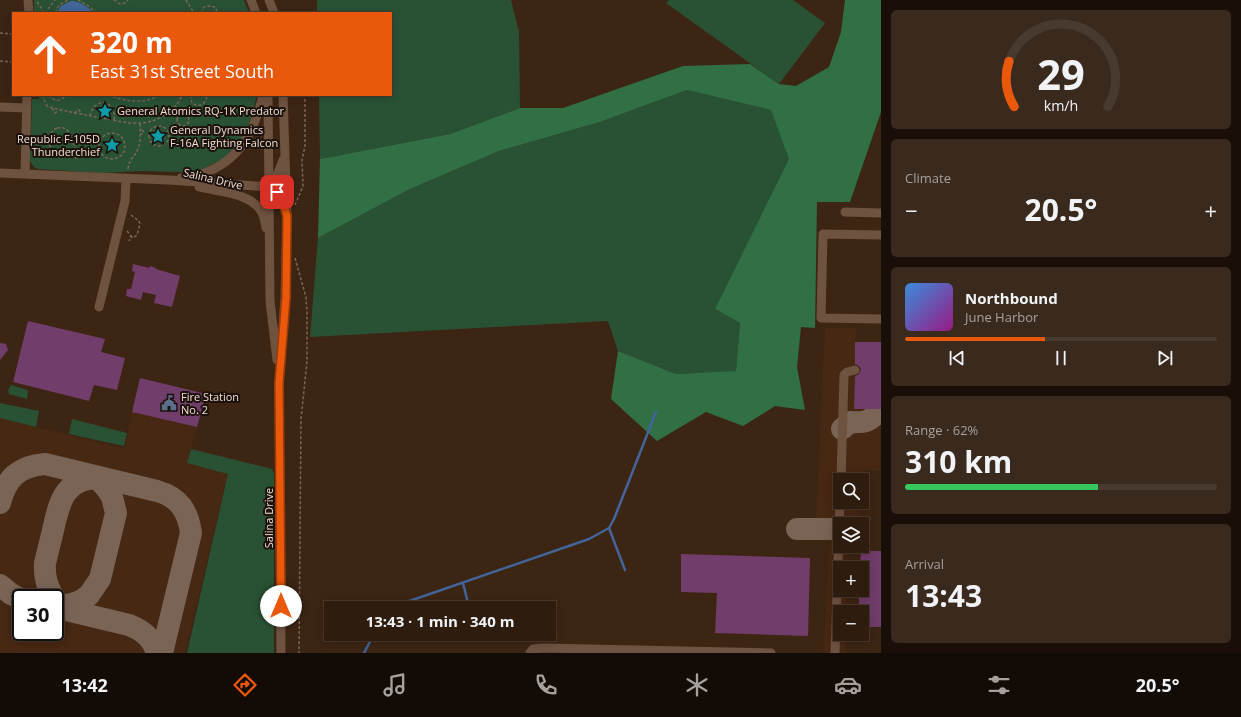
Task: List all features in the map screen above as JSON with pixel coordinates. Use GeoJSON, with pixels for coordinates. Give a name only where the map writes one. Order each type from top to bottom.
{"type":"FeatureCollection","features":[{"type":"Feature","properties":{"kind":"street"},"geometry":{"type":"LineString","coordinates":[[28,0],[29,12]]}},
{"type":"Feature","properties":{"kind":"street"},"geometry":{"type":"LineString","coordinates":[[251,0],[256,12]]}},
{"type":"Feature","properties":{"kind":"street"},"geometry":{"type":"LineString","coordinates":[[269,0],[274,12]]}},
{"type":"Feature","properties":{"kind":"street"},"geometry":{"type":"LineString","coordinates":[[25,174],[27,96]]}},
{"type":"Feature","properties":{"kind":"street"},"geometry":{"type":"LineString","coordinates":[[169,180],[200,175],[214,169],[233,156],[242,147],[249,136],[257,117],[262,96]]}},
{"type":"Feature","properties":{"kind":"street","name":"Salina Drive"},"geometry":{"type":"LineString","coordinates":[[268,96],[270,301],[279,383],[281,466],[281,653]]}},
{"type":"Feature","properties":{"kind":"street","name":"Salina Drive"},"geometry":{"type":"LineString","coordinates":[[279,383],[286,298],[290,214],[285,156],[283,96]]}},
{"type":"Feature","properties":{"kind":"street"},"geometry":{"type":"LineString","coordinates":[[0,107],[26,108]]}},
{"type":"Feature","properties":{"kind":"street","name":"Salina Drive"},"geometry":{"type":"LineString","coordinates":[[270,188],[275,181],[285,156]]}},
{"type":"Feature","properties":{"kind":"street"},"geometry":{"type":"LineString","coordinates":[[0,173],[126,180],[169,180],[270,188],[277,192],[290,214]]}},
{"type":"Feature","properties":{"kind":"street"},"geometry":{"type":"LineString","coordinates":[[99,307],[125,201],[126,180]]}},
{"type":"Feature","properties":{"kind":"street","name":"Salina Drive"},"geometry":{"type":"LineString","coordinates":[[169,180],[241,196],[253,202],[263,214],[270,245]]}},
{"type":"Feature","properties":{"kind":"street"},"geometry":{"type":"LineString","coordinates":[[845,212],[881,213]]}},
{"type":"Feature","properties":{"kind":"street"},"geometry":{"type":"LineString","coordinates":[[881,235],[823,234],[821,318],[881,320]]}},
{"type":"Feature","properties":{"kind":"street"},"geometry":{"type":"LineString","coordinates":[[841,473],[844,375],[847,372],[855,370]]}},
{"type":"Feature","properties":{"kind":"street"},"geometry":{"type":"LineString","coordinates":[[835,653],[840,509]]}},
{"type":"Feature","properties":{"kind":"street"},"geometry":{"type":"LineString","coordinates":[[530,653],[533,649],[543,648],[771,653]]}},
{"type":"Feature","properties":{"kind":"path"},"geometry":{"type":"LineString","coordinates":[[36,0],[43,12]]}},
{"type":"Feature","properties":{"kind":"path"},"geometry":{"type":"LineString","coordinates":[[45,12],[55,0]]}},
{"type":"Feature","properties":{"kind":"path"},"geometry":{"type":"LineString","coordinates":[[56,12],[56,9],[60,5],[69,0]]}},
{"type":"Feature","properties":{"kind":"path"},"geometry":{"type":"LineString","coordinates":[[78,0],[96,12]]}},
{"type":"Feature","properties":{"kind":"path"},"geometry":{"type":"LineString","coordinates":[[114,0],[120,4],[125,3],[128,0]]}},
{"type":"Feature","properties":{"kind":"path"},"geometry":{"type":"LineString","coordinates":[[186,0],[193,12]]}},
{"type":"Feature","properties":{"kind":"path"},"geometry":{"type":"LineString","coordinates":[[202,12],[204,7],[210,6],[215,7],[218,12]]}},
{"type":"Feature","properties":{"kind":"path"},"geometry":{"type":"LineString","coordinates":[[0,34],[12,34]]}},
{"type":"Feature","properties":{"kind":"path"},"geometry":{"type":"LineString","coordinates":[[0,61],[12,62]]}},
{"type":"Feature","properties":{"kind":"path"},"geometry":{"type":"LineString","coordinates":[[42,96],[45,104],[52,108],[90,116],[140,123],[150,121],[172,110],[180,102],[182,96]]}},
{"type":"Feature","properties":{"kind":"path"},"geometry":{"type":"LineString","coordinates":[[50,96],[53,99],[59,100],[65,96]]}},
{"type":"Feature","properties":{"kind":"path"},"geometry":{"type":"LineString","coordinates":[[111,96],[123,100],[137,101],[149,100],[158,96]]}},
{"type":"Feature","properties":{"kind":"path"},"geometry":{"type":"LineString","coordinates":[[190,96],[192,103],[197,105],[203,104],[207,96]]}},
{"type":"Feature","properties":{"kind":"path"},"geometry":{"type":"LineString","coordinates":[[290,214],[303,186],[302,160],[306,146],[305,96]]}},
{"type":"Feature","properties":{"kind":"path"},"geometry":{"type":"LineString","coordinates":[[90,116],[94,106],[105,103],[111,106],[114,120]]}},
{"type":"Feature","properties":{"kind":"path"},"geometry":{"type":"LineString","coordinates":[[52,108],[55,113],[60,110]]}},
{"type":"Feature","properties":{"kind":"path"},"geometry":{"type":"LineString","coordinates":[[74,113],[79,110],[82,114]]}},
{"type":"Feature","properties":{"kind":"path"},"geometry":{"type":"LineString","coordinates":[[182,114],[186,115],[189,120],[188,124],[180,126],[177,123],[177,116],[182,114]]}},
{"type":"Feature","properties":{"kind":"path"},"geometry":{"type":"LineString","coordinates":[[157,126],[164,128],[168,133],[167,142],[159,146],[153,144],[149,136],[151,130],[157,126]]}},
{"type":"Feature","properties":{"kind":"path"},"geometry":{"type":"LineString","coordinates":[[64,128],[70,133],[78,157],[74,158],[53,150],[49,144],[49,136],[53,130],[64,128]]}},
{"type":"Feature","properties":{"kind":"path"},"geometry":{"type":"LineString","coordinates":[[140,128],[144,132],[140,135]]}},
{"type":"Feature","properties":{"kind":"path"},"geometry":{"type":"LineString","coordinates":[[108,133],[116,133],[120,135],[123,138],[125,146],[122,154],[114,159],[105,157],[99,150],[99,145],[102,138],[108,133]]}},
{"type":"Feature","properties":{"kind":"path"},"geometry":{"type":"LineString","coordinates":[[129,214],[139,221],[140,224],[137,235],[133,238],[131,236]]}},
{"type":"Feature","properties":{"kind":"path"},"geometry":{"type":"LineString","coordinates":[[294,256],[306,298],[307,313],[307,361],[301,418],[299,653]]}},
{"type":"Feature","properties":{"kind":"shaded area"},"geometry":{"type":"Polygon","coordinates":[[[825,328],[856,328],[854,409],[881,410],[880,471],[862,470],[862,473],[833,473],[833,509],[860,509],[860,517],[833,517],[833,553],[848,553],[847,561],[833,561],[833,597],[847,597],[846,605],[833,605],[833,641],[845,641],[847,653],[823,653],[830,541],[825,538],[796,537],[792,532],[792,527],[798,521],[816,519],[825,328]]]}},
{"type":"Feature","properties":{"kind":"shaded area"},"geometry":{"type":"Polygon","coordinates":[[[132,412],[197,427],[187,463],[228,474],[185,653],[0,653],[0,418],[125,449],[132,412]]]}},
{"type":"Feature","properties":{"kind":"green space"},"geometry":{"type":"Polygon","coordinates":[[[34,0],[244,0],[249,12],[34,12],[34,0]]]}},
{"type":"Feature","properties":{"kind":"green space"},"geometry":{"type":"Polygon","coordinates":[[[317,0],[511,0],[519,32],[520,108],[450,134],[320,159],[319,96],[392,96],[392,12],[317,12],[317,0]]]}},
{"type":"Feature","properties":{"kind":"green space"},"geometry":{"type":"Polygon","coordinates":[[[669,0],[793,0],[825,23],[779,84],[666,3],[669,0]]]}},
{"type":"Feature","properties":{"kind":"green space"},"geometry":{"type":"Polygon","coordinates":[[[845,0],[881,0],[881,112],[850,202],[817,202],[815,328],[801,327],[797,367],[805,410],[775,406],[743,426],[706,412],[657,441],[611,399],[618,351],[676,374],[736,371],[740,323],[715,309],[789,159],[771,110],[687,90],[600,122],[499,151],[410,189],[318,238],[320,159],[450,134],[520,108],[563,108],[683,66],[750,64],[779,84],[796,86],[829,67],[841,32],[845,0]]]}},
{"type":"Feature","properties":{"kind":"green space"},"geometry":{"type":"Polygon","coordinates":[[[687,90],[772,110],[790,159],[715,309],[740,323],[736,372],[676,374],[618,351],[608,321],[310,337],[318,238],[410,189],[499,151],[600,122],[687,90]]]}},
{"type":"Feature","properties":{"kind":"green space"},"geometry":{"type":"Polygon","coordinates":[[[39,96],[257,96],[251,119],[244,136],[235,149],[224,158],[201,170],[182,172],[140,171],[102,173],[38,169],[34,167],[30,161],[32,99],[39,99],[39,96]]]}},
{"type":"Feature","properties":{"kind":"green space"},"geometry":{"type":"Polygon","coordinates":[[[11,385],[27,390],[27,399],[9,394],[8,391],[11,385]]]}},
{"type":"Feature","properties":{"kind":"green space"},"geometry":{"type":"Polygon","coordinates":[[[0,403],[39,411],[36,427],[0,418],[0,403]]]}},
{"type":"Feature","properties":{"kind":"green space"},"geometry":{"type":"Polygon","coordinates":[[[72,419],[127,433],[124,446],[69,434],[72,419]]]}},
{"type":"Feature","properties":{"kind":"green space"},"geometry":{"type":"Polygon","coordinates":[[[191,449],[272,469],[274,474],[274,653],[187,653],[228,474],[187,463],[191,449]]]}},
{"type":"Feature","properties":{"kind":"water"},"geometry":{"type":"Polygon","coordinates":[[[71,1],[75,1],[81,3],[93,12],[58,12],[61,6],[71,1]]]}},
{"type":"Feature","properties":{"kind":"building"},"geometry":{"type":"Polygon","coordinates":[[[133,264],[149,268],[150,266],[180,276],[172,307],[154,303],[156,295],[143,292],[141,300],[126,296],[127,289],[131,289],[135,272],[132,271],[133,264]]]}},
{"type":"Feature","properties":{"kind":"building"},"geometry":{"type":"Polygon","coordinates":[[[28,321],[105,339],[101,352],[125,358],[117,390],[94,385],[89,401],[13,382],[28,321]]]}},
{"type":"Feature","properties":{"kind":"building"},"geometry":{"type":"Polygon","coordinates":[[[855,342],[881,342],[881,409],[854,409],[855,376],[859,374],[861,369],[855,364],[855,342]]]}},
{"type":"Feature","properties":{"kind":"building"},"geometry":{"type":"Polygon","coordinates":[[[0,343],[6,344],[8,350],[0,360],[0,343]]]}},
{"type":"Feature","properties":{"kind":"building","name":"Fire Station No. 2"},"geometry":{"type":"Polygon","coordinates":[[[140,378],[206,394],[197,427],[132,412],[140,378]]]}},
{"type":"Feature","properties":{"kind":"building"},"geometry":{"type":"Polygon","coordinates":[[[881,551],[881,627],[869,627],[869,605],[859,605],[859,597],[869,597],[869,561],[860,561],[861,553],[881,551]]]}},
{"type":"Feature","properties":{"kind":"building"},"geometry":{"type":"Polygon","coordinates":[[[681,554],[810,558],[808,636],[715,633],[717,593],[681,592],[681,554]]]}},
{"type":"Feature","properties":{"kind":"waterway"},"geometry":{"type":"LineString","coordinates":[[409,601],[589,539],[609,528],[614,519],[656,412]]}},
{"type":"Feature","properties":{"kind":"waterway"},"geometry":{"type":"LineString","coordinates":[[609,528],[625,570]]}},
{"type":"Feature","properties":{"kind":"waterway"},"geometry":{"type":"LineString","coordinates":[[463,583],[468,601]]}},
{"type":"Feature","properties":{"kind":"waterway"},"geometry":{"type":"LineString","coordinates":[[364,653],[370,641]]}},
{"type":"Feature","properties":{"kind":"taxiway"},"geometry":{"type":"LineString","coordinates":[[842,429],[850,422],[867,421],[873,417],[878,409]]}},
{"type":"Feature","properties":{"kind":"taxiway"},"geometry":{"type":"LineString","coordinates":[[0,503],[6,487],[15,475],[28,467],[45,464],[157,491],[177,501],[188,518],[191,533],[162,653]]}},
{"type":"Feature","properties":{"kind":"taxiway"},"geometry":{"type":"LineString","coordinates":[[64,606],[82,600],[89,595],[100,579],[116,513],[112,497],[107,489],[101,482],[90,476]]}},
{"type":"Feature","properties":{"kind":"taxiway"},"geometry":{"type":"LineString","coordinates":[[50,589],[46,581],[45,563],[56,516],[62,499],[66,492],[79,482],[100,478]]}},
{"type":"Feature","properties":{"kind":"taxiway"},"geometry":{"type":"LineString","coordinates":[[797,529],[833,529]]}},
{"type":"Feature","properties":{"kind":"taxiway"},"geometry":{"type":"LineString","coordinates":[[0,585],[12,594]]}},
{"type":"Feature","properties":{"kind":"taxiway"},"geometry":{"type":"LineString","coordinates":[[64,609],[134,627],[150,639],[157,653]]}},
{"type":"Feature","properties":{"kind":"place","name":"General Atomics RQ-1K Predator"},"geometry":{"type":"Point","coordinates":[105,111]}},
{"type":"Feature","properties":{"kind":"place","name":"General Dynamics F-16A Fighting Falcon"},"geometry":{"type":"Point","coordinates":[158,136]}},
{"type":"Feature","properties":{"kind":"place","name":"Republic F-105D Thunderchief"},"geometry":{"type":"Point","coordinates":[112,145]}},
{"type":"Feature","properties":{"kind":"place","name":"Fire Station No. 2"},"geometry":{"type":"Point","coordinates":[169,403]}},
{"type":"Feature","properties":{"kind":"route"},"geometry":{"type":"LineString","coordinates":[[277,192],[282,200],[287,216],[286,298],[279,383],[281,466],[281,606]]}}]}
